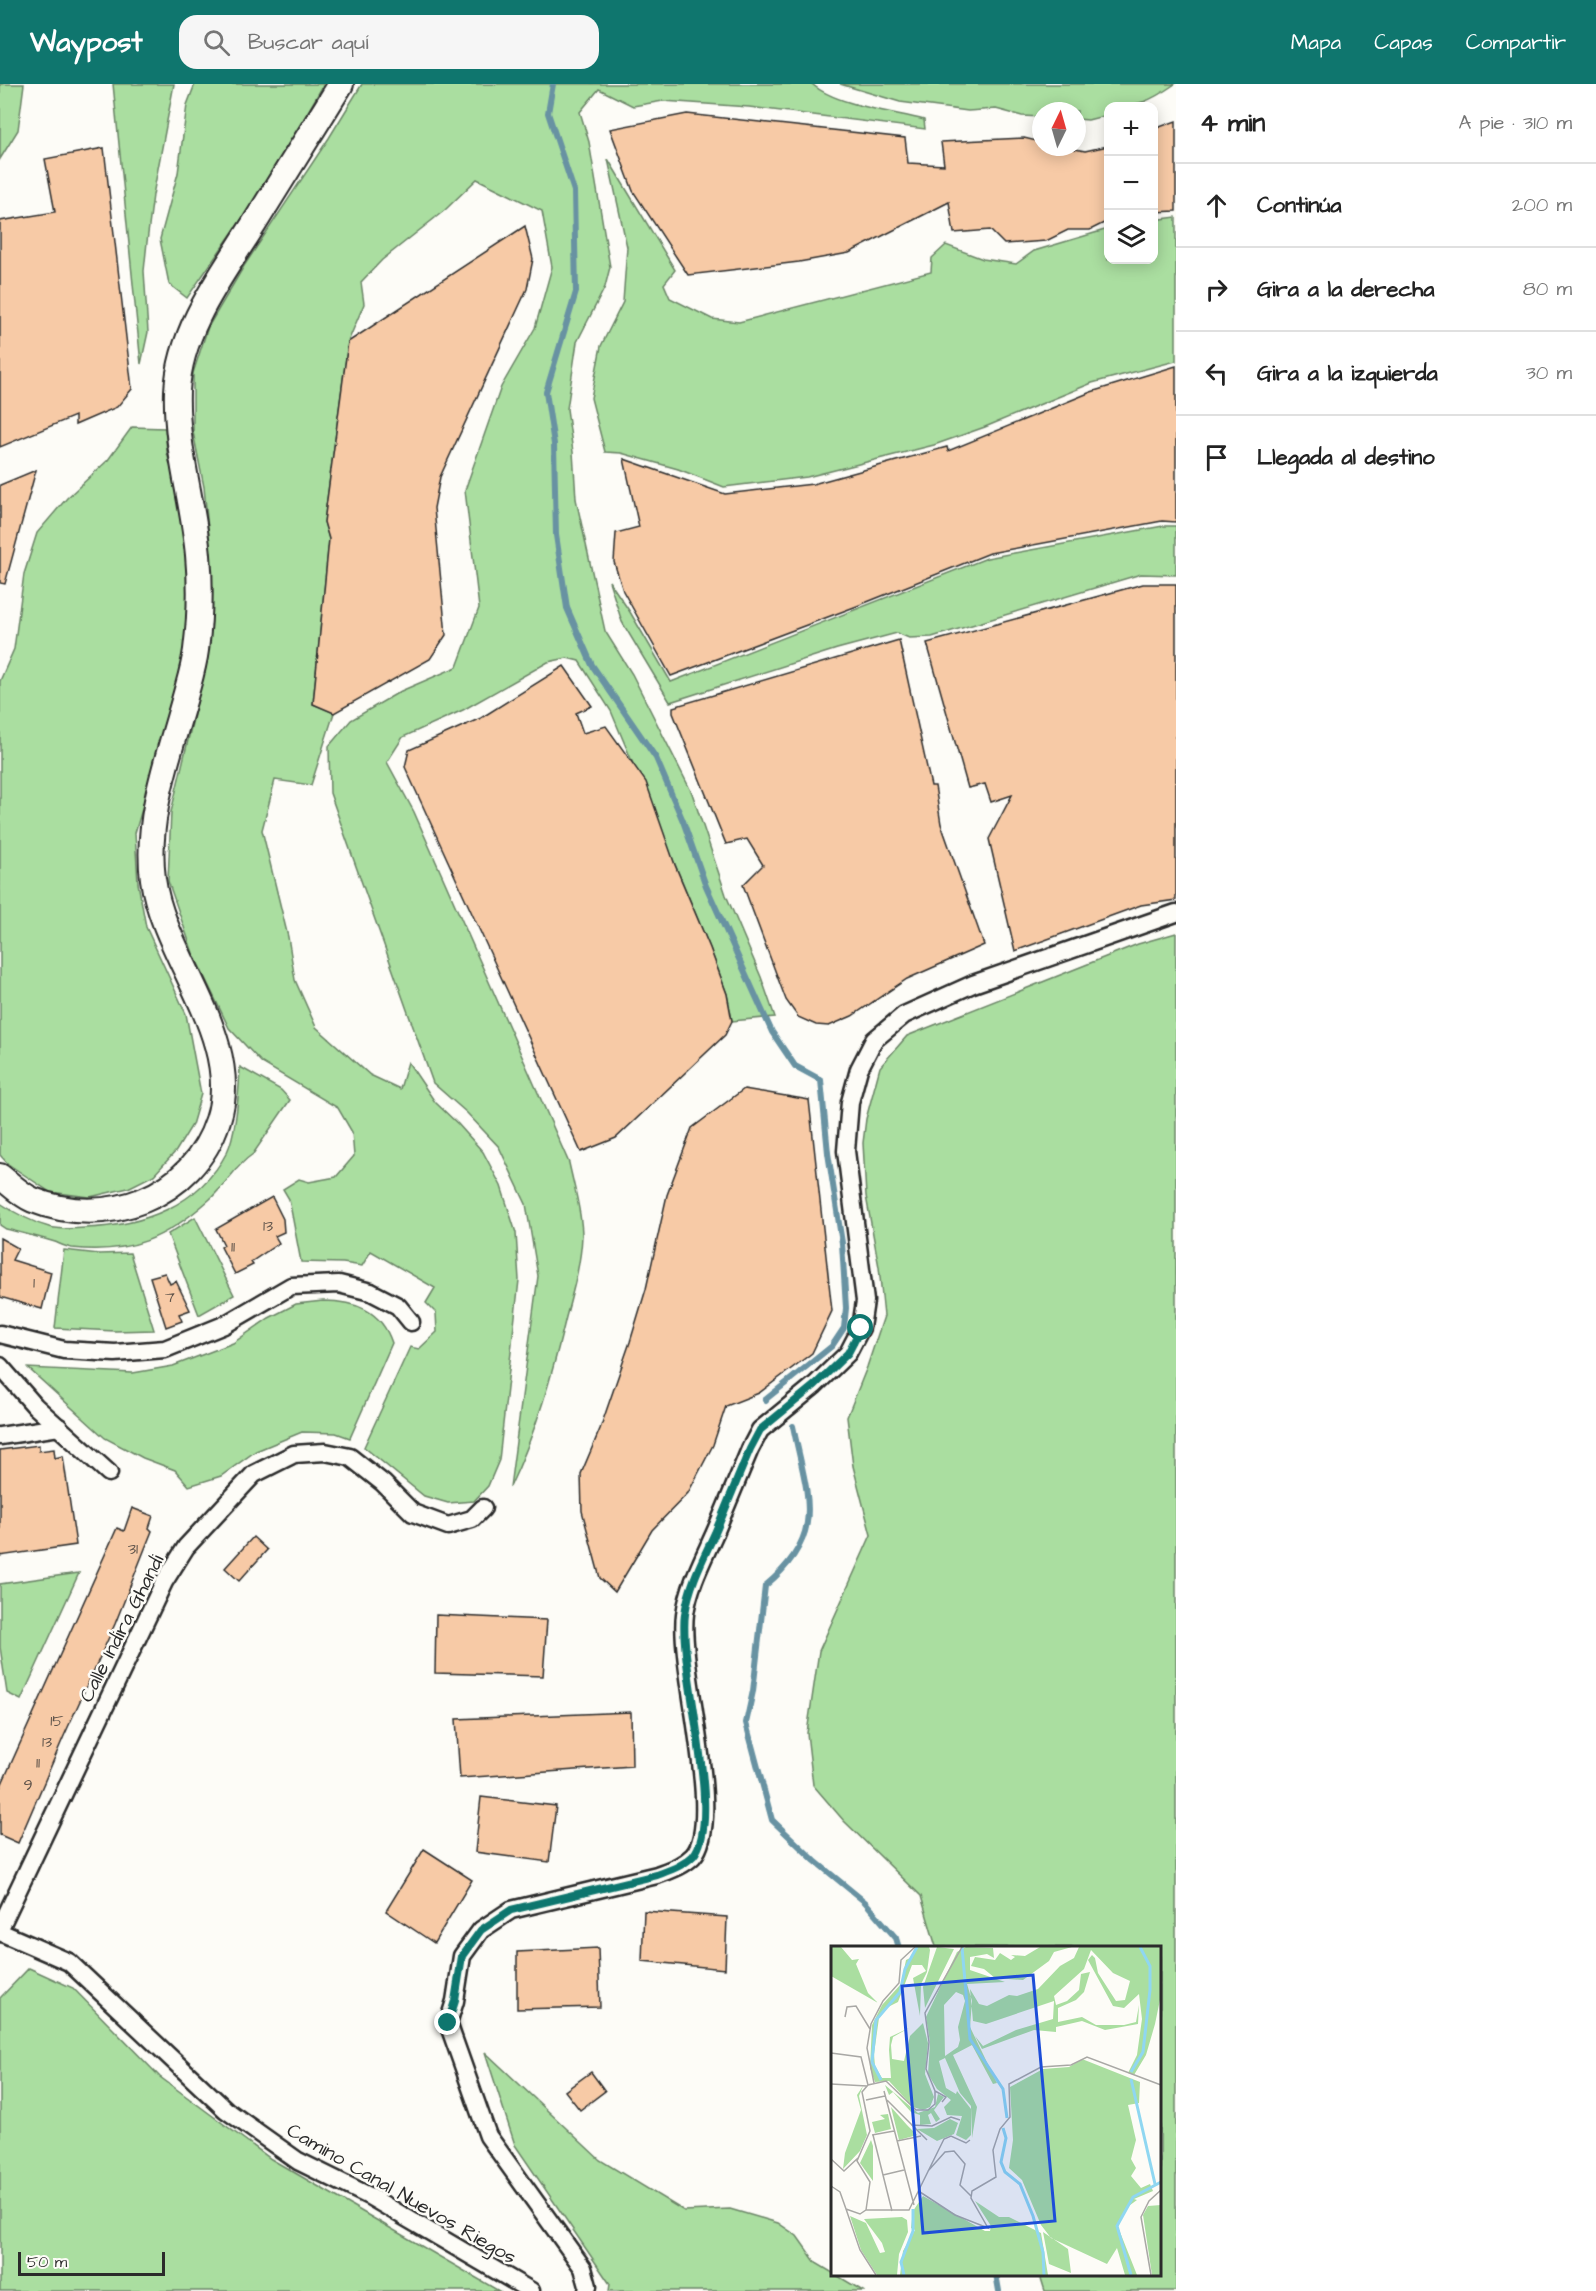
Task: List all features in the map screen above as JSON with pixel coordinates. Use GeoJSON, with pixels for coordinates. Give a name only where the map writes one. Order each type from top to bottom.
{"type":"FeatureCollection","features":[{"type":"Feature","properties":{"kind":"street"},"geometry":{"type":"LineString","coordinates":[[0,1176],[29,1198],[63,1210],[102,1212],[140,1203],[175,1183],[203,1154],[219,1118],[222,1085],[217,1042],[161,912],[153,880],[151,843],[156,804],[195,656],[201,602],[198,552],[178,435],[177,388],[187,342],[207,299],[341,84]]}},
{"type":"Feature","properties":{"kind":"street"},"geometry":{"type":"LineString","coordinates":[[586,2291],[588,2286],[583,2268],[488,2136],[448,2023],[455,2001],[462,1956],[481,1930],[511,1910],[678,1868],[694,1855],[703,1836],[705,1815],[687,1665],[685,1613],[693,1583],[760,1430],[815,1385],[848,1353],[861,1328],[865,1301],[846,1151],[850,1102],[859,1069],[874,1040],[904,1015],[973,984],[1176,913]]}},
{"type":"Feature","properties":{"kind":"street"},"geometry":{"type":"LineString","coordinates":[[0,1334],[64,1350],[116,1353],[165,1349],[224,1325],[291,1286],[327,1284],[339,1284],[371,1292],[398,1306],[411,1322]]}},
{"type":"Feature","properties":{"kind":"street"},"geometry":{"type":"LineString","coordinates":[[0,1366],[35,1406],[110,1473]]}},
{"type":"Feature","properties":{"kind":"street"},"geometry":{"type":"LineString","coordinates":[[0,1436],[59,1428]]}},
{"type":"Feature","properties":{"kind":"street","name":"Calle Indira Ghandi"},"geometry":{"type":"LineString","coordinates":[[0,1930],[164,1582],[186,1547],[254,1474],[294,1454],[325,1452],[350,1456],[383,1483],[413,1513],[448,1526],[472,1519],[483,1508]]}},
{"type":"Feature","properties":{"kind":"street","name":"Camino Canal Nuevos Riegos"},"geometry":{"type":"LineString","coordinates":[[0,1930],[69,1962],[226,2110],[298,2161],[369,2196],[531,2291]]}},
{"type":"Feature","properties":{"kind":"green space"},"geometry":{"type":"Polygon","coordinates":[[[0,84],[24,84],[18,130],[0,159],[0,84]]]}},
{"type":"Feature","properties":{"kind":"green space"},"geometry":{"type":"Polygon","coordinates":[[[113,84],[174,84],[153,195],[147,242],[144,271],[148,332],[141,364],[113,84]]]}},
{"type":"Feature","properties":{"kind":"green space"},"geometry":{"type":"Polygon","coordinates":[[[195,84],[324,84],[266,184],[187,298],[169,284],[160,239],[178,173],[187,105],[195,84]]]}},
{"type":"Feature","properties":{"kind":"green space"},"geometry":{"type":"Polygon","coordinates":[[[362,84],[812,84],[850,103],[924,120],[925,129],[749,107],[663,101],[633,106],[599,89],[580,112],[589,142],[610,267],[605,287],[577,342],[567,409],[576,499],[605,631],[632,674],[692,793],[726,895],[761,977],[775,1017],[732,1021],[727,994],[710,948],[611,711],[579,661],[567,658],[548,662],[463,710],[403,737],[387,762],[414,812],[569,1163],[581,1218],[582,1236],[578,1267],[555,1360],[535,1425],[510,1487],[538,1276],[526,1204],[499,1147],[467,1113],[433,1083],[330,793],[329,746],[351,720],[401,691],[457,667],[479,608],[465,490],[501,387],[535,328],[552,267],[542,211],[477,179],[445,210],[382,260],[361,282],[364,304],[348,342],[324,522],[329,539],[313,704],[334,713],[311,785],[275,780],[262,830],[288,937],[295,980],[316,1027],[370,1075],[400,1089],[408,1062],[435,1102],[483,1152],[501,1186],[516,1233],[519,1280],[499,1460],[488,1486],[474,1501],[448,1503],[424,1496],[364,1447],[410,1347],[419,1349],[437,1332],[436,1313],[426,1303],[435,1288],[371,1251],[362,1266],[301,1262],[289,1199],[283,1189],[299,1179],[309,1182],[336,1177],[354,1156],[352,1132],[338,1108],[262,1063],[229,1028],[193,953],[168,881],[171,812],[202,681],[212,601],[204,487],[193,432],[193,373],[208,327],[244,266],[362,84]]]}},
{"type":"Feature","properties":{"kind":"green space"},"geometry":{"type":"Polygon","coordinates":[[[840,84],[1175,84],[1144,102],[1104,102],[1104,116],[1088,120],[1086,120],[1086,102],[1032,102],[1032,117],[996,109],[968,111],[900,102],[840,84]]]}},
{"type":"Feature","properties":{"kind":"green space"},"geometry":{"type":"Polygon","coordinates":[[[608,159],[675,270],[664,284],[670,298],[712,319],[739,322],[931,272],[932,258],[946,245],[983,259],[1016,264],[1034,251],[1104,230],[1104,264],[1158,264],[1158,219],[1176,217],[1176,361],[1092,383],[985,427],[934,445],[807,477],[724,487],[678,469],[621,453],[605,452],[591,398],[601,346],[623,302],[627,247],[608,159]]]}},
{"type":"Feature","properties":{"kind":"green space"},"geometry":{"type":"Polygon","coordinates":[[[132,427],[165,428],[167,453],[177,491],[187,560],[189,610],[186,642],[172,706],[135,833],[138,883],[146,927],[186,1014],[201,1094],[192,1125],[176,1151],[154,1175],[128,1188],[90,1197],[50,1192],[8,1164],[0,1155],[0,681],[14,649],[24,574],[37,533],[67,498],[108,460],[132,427]]]}},
{"type":"Feature","properties":{"kind":"green space"},"geometry":{"type":"Polygon","coordinates":[[[1163,526],[1176,526],[1176,575],[1141,574],[932,637],[909,638],[897,633],[837,649],[670,702],[622,622],[609,581],[671,682],[987,558],[1163,526]]]}},
{"type":"Feature","properties":{"kind":"green space"},"geometry":{"type":"Polygon","coordinates":[[[1176,933],[1176,2291],[1045,2291],[1040,2276],[1161,2276],[1161,1946],[936,1946],[921,1896],[844,1821],[813,1785],[807,1733],[819,1651],[871,1535],[853,1466],[847,1417],[884,1316],[879,1267],[866,1196],[863,1143],[866,1119],[880,1067],[907,1036],[1138,944],[1176,933]]]}},
{"type":"Feature","properties":{"kind":"green space"},"geometry":{"type":"Polygon","coordinates":[[[240,1067],[281,1090],[290,1100],[253,1154],[209,1200],[177,1225],[162,1234],[130,1246],[93,1249],[70,1248],[6,1229],[0,1225],[0,1203],[42,1225],[58,1229],[72,1229],[127,1223],[167,1210],[185,1199],[215,1171],[227,1152],[235,1122],[240,1067]]]}},
{"type":"Feature","properties":{"kind":"green space"},"geometry":{"type":"Polygon","coordinates":[[[195,1217],[234,1295],[199,1315],[168,1234],[195,1217]]]}},
{"type":"Feature","properties":{"kind":"green space"},"geometry":{"type":"Polygon","coordinates":[[[64,1250],[99,1254],[130,1253],[154,1330],[55,1328],[64,1250]]]}},
{"type":"Feature","properties":{"kind":"green space"},"geometry":{"type":"Polygon","coordinates":[[[323,1301],[346,1303],[374,1315],[392,1343],[350,1438],[336,1433],[302,1432],[256,1451],[221,1476],[189,1486],[175,1470],[143,1458],[105,1438],[28,1368],[133,1373],[173,1366],[233,1343],[269,1318],[296,1304],[323,1301]]]}},
{"type":"Feature","properties":{"kind":"green space"},"geometry":{"type":"Polygon","coordinates":[[[79,1573],[21,1700],[7,1693],[0,1647],[0,1584],[79,1573]]]}},
{"type":"Feature","properties":{"kind":"green space"},"geometry":{"type":"Polygon","coordinates":[[[29,1968],[73,1988],[160,2077],[271,2159],[499,2291],[0,2291],[0,1998],[29,1968]]]}},
{"type":"Feature","properties":{"kind":"green space"},"geometry":{"type":"Polygon","coordinates":[[[485,2052],[600,2160],[684,2211],[730,2209],[778,2223],[797,2236],[816,2263],[831,2272],[831,2276],[838,2276],[863,2291],[609,2291],[610,2284],[515,2145],[485,2052]]]}},
{"type":"Feature","properties":{"kind":"building"},"geometry":{"type":"Polygon","coordinates":[[[687,114],[905,138],[908,163],[944,165],[941,142],[1024,138],[1032,140],[1032,156],[1086,156],[1086,151],[1104,147],[1104,223],[1090,230],[1068,230],[1046,241],[1004,244],[990,230],[954,233],[949,202],[849,253],[799,262],[688,275],[633,191],[610,129],[687,114]]]}},
{"type":"Feature","properties":{"kind":"building"},"geometry":{"type":"Polygon","coordinates":[[[1176,121],[1176,211],[1158,212],[1158,128],[1176,121]]]}},
{"type":"Feature","properties":{"kind":"building"},"geometry":{"type":"Polygon","coordinates":[[[104,148],[132,389],[117,407],[75,425],[75,416],[0,447],[0,221],[55,212],[45,159],[104,148]]]}},
{"type":"Feature","properties":{"kind":"building"},"geometry":{"type":"Polygon","coordinates":[[[525,226],[533,259],[527,289],[440,477],[434,508],[446,635],[430,659],[334,713],[313,704],[329,539],[324,522],[348,342],[525,226]]]}},
{"type":"Feature","properties":{"kind":"building"},"geometry":{"type":"Polygon","coordinates":[[[1176,366],[1176,522],[1162,521],[990,553],[671,676],[623,591],[614,562],[616,533],[639,527],[624,459],[725,494],[813,484],[947,447],[948,451],[1091,392],[1176,366]]]}},
{"type":"Feature","properties":{"kind":"building"},"geometry":{"type":"Polygon","coordinates":[[[36,470],[5,584],[0,583],[0,485],[36,470]]]}},
{"type":"Feature","properties":{"kind":"building"},"geometry":{"type":"Polygon","coordinates":[[[1143,584],[1176,584],[1176,900],[1141,905],[1015,951],[989,839],[1012,795],[991,802],[985,784],[968,788],[927,643],[1143,584]]]}},
{"type":"Feature","properties":{"kind":"building"},"geometry":{"type":"Polygon","coordinates":[[[899,640],[931,786],[935,786],[941,824],[984,945],[907,979],[852,1016],[829,1026],[816,1025],[798,1017],[786,1000],[743,885],[763,865],[747,839],[726,844],[673,713],[673,707],[899,640]]]}},
{"type":"Feature","properties":{"kind":"building"},"geometry":{"type":"Polygon","coordinates":[[[564,666],[592,706],[576,713],[583,733],[606,726],[646,782],[675,865],[727,994],[732,1021],[725,1035],[616,1138],[581,1152],[405,767],[409,750],[481,718],[564,666]]]}},
{"type":"Feature","properties":{"kind":"building"},"geometry":{"type":"Polygon","coordinates":[[[744,1089],[809,1100],[832,1311],[812,1353],[759,1393],[726,1406],[713,1445],[688,1493],[652,1530],[615,1592],[600,1578],[582,1511],[581,1474],[600,1429],[630,1342],[646,1289],[667,1195],[692,1128],[744,1089]]]}},
{"type":"Feature","properties":{"kind":"building"},"geometry":{"type":"Polygon","coordinates":[[[272,1197],[283,1219],[284,1232],[275,1236],[279,1243],[251,1262],[253,1265],[235,1274],[221,1247],[224,1245],[216,1229],[272,1197]]]}},
{"type":"Feature","properties":{"kind":"building"},"geometry":{"type":"Polygon","coordinates":[[[0,1238],[18,1248],[12,1260],[51,1272],[42,1309],[0,1297],[0,1238]]]}},
{"type":"Feature","properties":{"kind":"building"},"geometry":{"type":"Polygon","coordinates":[[[165,1273],[170,1284],[176,1281],[190,1310],[179,1314],[182,1321],[166,1327],[150,1277],[165,1273]]]}},
{"type":"Feature","properties":{"kind":"building"},"geometry":{"type":"Polygon","coordinates":[[[39,1445],[39,1451],[54,1449],[55,1458],[63,1456],[76,1545],[0,1556],[0,1450],[39,1445]]]}},
{"type":"Feature","properties":{"kind":"building"},"geometry":{"type":"Polygon","coordinates":[[[132,1508],[153,1516],[149,1528],[152,1531],[115,1624],[18,1843],[0,1835],[0,1788],[117,1528],[124,1531],[132,1508]]]}},
{"type":"Feature","properties":{"kind":"building"},"geometry":{"type":"Polygon","coordinates":[[[253,1537],[267,1550],[239,1581],[225,1568],[253,1537]]]}},
{"type":"Feature","properties":{"kind":"building"},"geometry":{"type":"Polygon","coordinates":[[[436,1615],[547,1620],[543,1676],[435,1673],[436,1615]]]}},
{"type":"Feature","properties":{"kind":"building"},"geometry":{"type":"Polygon","coordinates":[[[631,1712],[632,1766],[460,1778],[456,1719],[631,1712]]]}},
{"type":"Feature","properties":{"kind":"building"},"geometry":{"type":"Polygon","coordinates":[[[481,1797],[556,1806],[549,1862],[475,1852],[481,1797]]]}},
{"type":"Feature","properties":{"kind":"building"},"geometry":{"type":"Polygon","coordinates":[[[424,1849],[472,1880],[434,1943],[386,1911],[424,1849]]]}},
{"type":"Feature","properties":{"kind":"building"},"geometry":{"type":"Polygon","coordinates":[[[644,1911],[727,1917],[725,1969],[642,1961],[644,1911]]]}},
{"type":"Feature","properties":{"kind":"building"},"geometry":{"type":"Polygon","coordinates":[[[598,1948],[600,2007],[517,2009],[517,1952],[598,1948]]]}},
{"type":"Feature","properties":{"kind":"building"},"geometry":{"type":"Polygon","coordinates":[[[591,2072],[605,2091],[580,2110],[565,2091],[591,2072]]]}},
{"type":"Feature","properties":{"kind":"waterway"},"geometry":{"type":"LineString","coordinates":[[553,84],[548,113],[574,191],[576,292],[546,392],[554,444],[556,535],[567,608],[592,665],[656,758],[683,821],[706,886],[772,1032],[795,1066],[821,1080],[828,1153],[842,1243],[846,1308],[844,1328],[832,1346],[766,1401]]}},
{"type":"Feature","properties":{"kind":"waterway"},"geometry":{"type":"LineString","coordinates":[[793,1426],[807,1494],[808,1513],[805,1531],[798,1549],[785,1567],[765,1586],[753,1691],[746,1723],[772,1820],[815,1861],[865,1902],[896,1938],[898,1946]]}},
{"type":"Feature","properties":{"kind":"waterway"},"geometry":{"type":"LineString","coordinates":[[996,2276],[999,2291]]}},
{"type":"Feature","properties":{"kind":"route"},"geometry":{"type":"LineString","coordinates":[[448,2023],[455,2001],[462,1956],[481,1930],[511,1910],[657,1875],[678,1868],[694,1855],[703,1836],[705,1815],[701,1765],[684,1639],[685,1613],[693,1583],[760,1430],[815,1385],[848,1353],[861,1328]]}}]}
